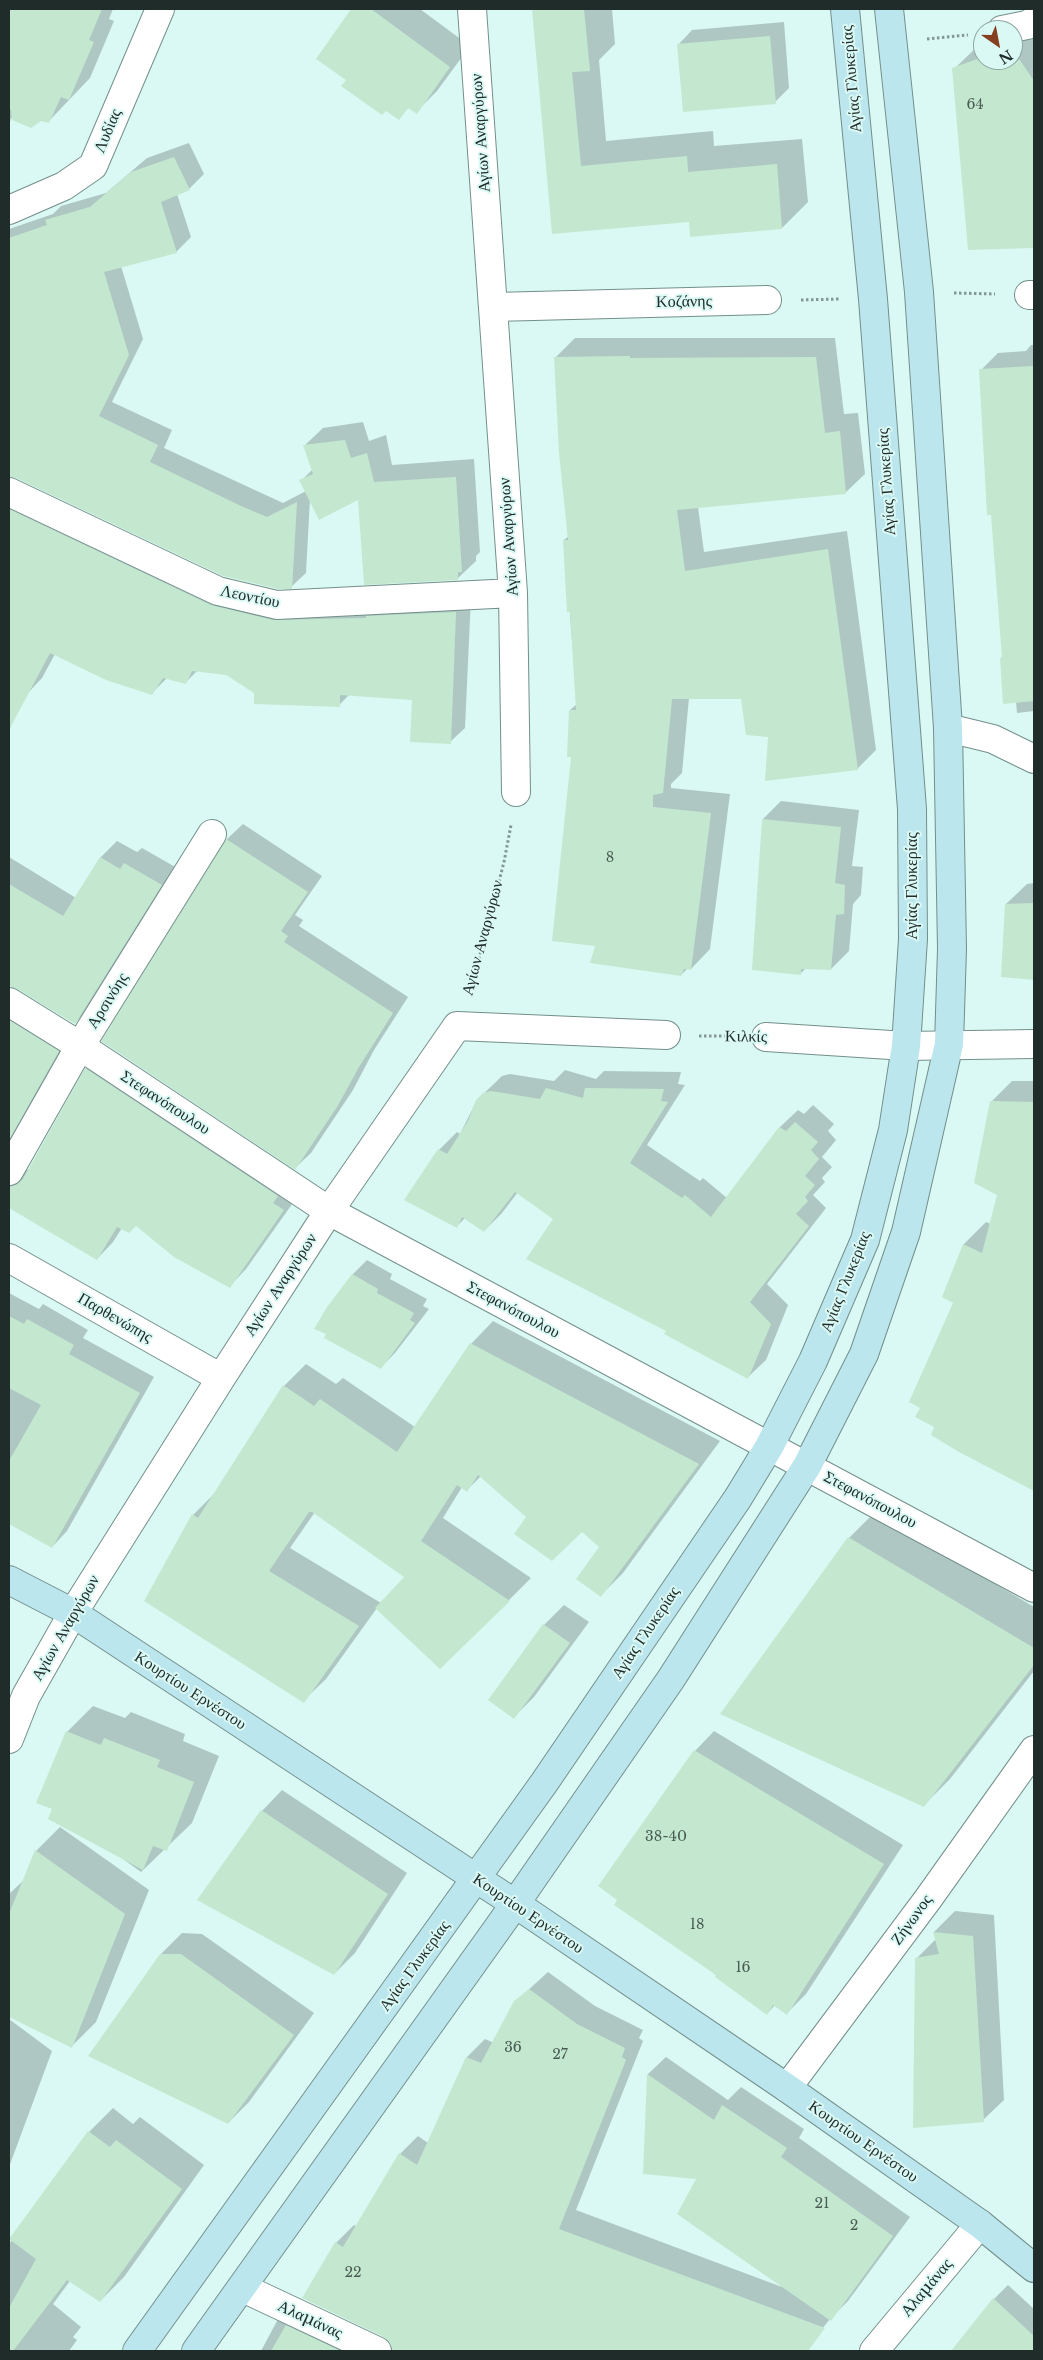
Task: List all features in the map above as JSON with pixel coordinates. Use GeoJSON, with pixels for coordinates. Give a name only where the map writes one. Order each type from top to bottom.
{"type":"FeatureCollection","features":[{"type":"Feature","properties":{"kind":"street","name":"Λυδίας"},"geometry":{"type":"LineString","coordinates":[[9,210],[64,186],[93,166],[160,9]]}},
{"type":"Feature","properties":{"kind":"street","name":"Αγίων Αναργύρων"},"geometry":{"type":"LineString","coordinates":[[472,9],[514,593],[516,792]]}},
{"type":"Feature","properties":{"kind":"street","name":"Αγίας Γλυκερίας"},"geometry":{"type":"LineString","coordinates":[[136,2351],[544,1783],[738,1498],[769,1447],[813,1361],[865,1240],[893,1130],[906,1046],[913,939],[912,809],[873,299],[845,9]]}},
{"type":"Feature","properties":{"kind":"street"},"geometry":{"type":"LineString","coordinates":[[196,2351],[243,2288],[515,1904],[671,1679],[807,1466],[864,1354],[903,1241],[949,1044],[952,949],[948,728],[919,292],[889,9]]}},
{"type":"Feature","properties":{"kind":"street","name":"Κοζάνης"},"geometry":{"type":"LineString","coordinates":[[494,307],[767,300]]}},
{"type":"Feature","properties":{"kind":"street","name":"Λεοντίου"},"geometry":{"type":"LineString","coordinates":[[9,492],[218,591],[277,605],[514,593]]}},
{"type":"Feature","properties":{"kind":"street"},"geometry":{"type":"LineString","coordinates":[[948,728],[994,740],[1034,759]]}},
{"type":"Feature","properties":{"kind":"street","name":"Αρσινόης"},"geometry":{"type":"LineString","coordinates":[[9,1171],[80,1046],[212,834]]}},
{"type":"Feature","properties":{"kind":"street","name":"Στεφανόπουλου"},"geometry":{"type":"LineString","coordinates":[[9,1002],[80,1046],[329,1211],[1034,1588]]}},
{"type":"Feature","properties":{"kind":"street","name":"Αγίων Αναργύρων"},"geometry":{"type":"LineString","coordinates":[[9,1739],[26,1696],[73,1613],[220,1378],[329,1211],[457,1026]]}},
{"type":"Feature","properties":{"kind":"street"},"geometry":{"type":"LineString","coordinates":[[457,1026],[666,1035]]}},
{"type":"Feature","properties":{"kind":"street","name":"Κιλκίς"},"geometry":{"type":"LineString","coordinates":[[766,1037],[906,1046],[1034,1044]]}},
{"type":"Feature","properties":{"kind":"street","name":"Παρθενώπης"},"geometry":{"type":"LineString","coordinates":[[9,1258],[220,1378]]}},
{"type":"Feature","properties":{"kind":"street","name":"Κουρτίου Ερνέστου"},"geometry":{"type":"LineString","coordinates":[[9,1580],[73,1613],[515,1904],[787,2088],[980,2224],[1034,2268]]}},
{"type":"Feature","properties":{"kind":"street","name":"Ζήνωνος"},"geometry":{"type":"LineString","coordinates":[[787,2088],[922,1907],[1034,1750]]}},
{"type":"Feature","properties":{"kind":"street","name":"Αλαμάνας"},"geometry":{"type":"LineString","coordinates":[[874,2351],[980,2224]]}},
{"type":"Feature","properties":{"kind":"street","name":"Αλαμάνας"},"geometry":{"type":"LineString","coordinates":[[243,2288],[377,2351]]}},
{"type":"Feature","properties":{"kind":"path"},"geometry":{"type":"LineString","coordinates":[[894,42],[973,34]]}},
{"type":"Feature","properties":{"kind":"path"},"geometry":{"type":"LineString","coordinates":[[919,292],[1031,295]]}},
{"type":"Feature","properties":{"kind":"path"},"geometry":{"type":"LineString","coordinates":[[767,300],[873,299]]}},
{"type":"Feature","properties":{"kind":"path","name":"Αγίων Αναργύρων"},"geometry":{"type":"LineString","coordinates":[[457,1026],[473,985],[504,862],[516,792]]}},
{"type":"Feature","properties":{"kind":"path","name":"Κιλκίς"},"geometry":{"type":"LineString","coordinates":[[666,1035],[766,1037]]}},
{"type":"Feature","properties":{"kind":"building"},"geometry":{"type":"Polygon","coordinates":[[[9,9],[102,9],[89,40],[94,42],[69,100],[61,97],[49,123],[41,121],[31,128],[12,120],[11,110],[9,109],[9,9]]]}},
{"type":"Feature","properties":{"kind":"building"},"geometry":{"type":"Polygon","coordinates":[[[351,9],[371,9],[450,67],[417,114],[408,108],[399,120],[386,111],[382,115],[341,86],[346,80],[316,59],[351,9]]]}},
{"type":"Feature","properties":{"kind":"building"},"geometry":{"type":"Polygon","coordinates":[[[532,9],[584,9],[590,71],[572,72],[581,166],[687,156],[688,172],[777,164],[782,229],[690,237],[689,222],[552,234],[532,9]]]}},
{"type":"Feature","properties":{"kind":"building"},"geometry":{"type":"Polygon","coordinates":[[[770,36],[776,104],[683,112],[677,44],[770,36]]]}},
{"type":"Feature","properties":{"kind":"building"},"geometry":{"type":"Polygon","coordinates":[[[973,61],[973,70],[1023,70],[1023,65],[1034,81],[1034,248],[968,250],[952,68],[973,61]]]}},
{"type":"Feature","properties":{"kind":"building"},"geometry":{"type":"Polygon","coordinates":[[[174,157],[190,190],[161,202],[177,253],[104,272],[129,355],[99,416],[158,445],[150,462],[241,506],[267,517],[297,502],[292,589],[278,589],[223,576],[16,478],[9,477],[9,238],[47,225],[45,220],[90,207],[131,172],[174,157]]]}},
{"type":"Feature","properties":{"kind":"building"},"geometry":{"type":"Polygon","coordinates":[[[630,356],[630,358],[816,357],[825,433],[840,431],[846,494],[677,510],[685,571],[828,549],[858,770],[765,781],[768,737],[746,735],[741,699],[672,699],[663,793],[653,795],[653,807],[711,813],[691,970],[684,969],[681,976],[590,963],[595,946],[552,941],[571,757],[567,757],[569,710],[576,710],[570,612],[567,612],[563,540],[568,540],[559,453],[554,357],[630,356]]]}},
{"type":"Feature","properties":{"kind":"building"},"geometry":{"type":"Polygon","coordinates":[[[1034,366],[1034,701],[1003,704],[1000,658],[1002,658],[991,515],[987,515],[979,369],[1034,366]]]}},
{"type":"Feature","properties":{"kind":"building"},"geometry":{"type":"Polygon","coordinates":[[[345,440],[351,458],[367,453],[374,482],[456,477],[462,572],[458,572],[458,580],[364,585],[358,500],[319,520],[299,480],[313,474],[303,445],[345,440]]]}},
{"type":"Feature","properties":{"kind":"building"},"geometry":{"type":"Polygon","coordinates":[[[9,509],[211,605],[273,620],[366,618],[366,616],[456,612],[451,744],[410,742],[412,700],[340,695],[340,707],[254,704],[254,693],[226,675],[192,671],[186,684],[163,678],[152,695],[106,680],[50,653],[9,730],[9,509]]]}},
{"type":"Feature","properties":{"kind":"building"},"geometry":{"type":"Polygon","coordinates":[[[762,819],[841,827],[835,883],[845,885],[844,914],[836,915],[831,970],[801,969],[801,975],[752,970],[762,819]]]}},
{"type":"Feature","properties":{"kind":"building"},"geometry":{"type":"Polygon","coordinates":[[[226,839],[308,892],[281,931],[288,936],[284,942],[393,1013],[359,1067],[337,1107],[295,1170],[101,1041],[226,839]]]}},
{"type":"Feature","properties":{"kind":"building"},"geometry":{"type":"Polygon","coordinates":[[[100,857],[120,869],[124,863],[162,885],[75,1024],[9,986],[9,884],[63,916],[100,857]]]}},
{"type":"Feature","properties":{"kind":"building"},"geometry":{"type":"Polygon","coordinates":[[[1034,903],[1034,980],[1001,977],[1005,904],[1034,903]]]}},
{"type":"Feature","properties":{"kind":"building"},"geometry":{"type":"Polygon","coordinates":[[[9,1020],[59,1051],[9,1140],[9,1020]]]}},
{"type":"Feature","properties":{"kind":"building"},"geometry":{"type":"Polygon","coordinates":[[[85,1068],[278,1196],[273,1203],[284,1210],[230,1288],[174,1257],[136,1226],[129,1233],[117,1227],[97,1260],[9,1208],[9,1187],[16,1185],[23,1179],[85,1068]]]}},
{"type":"Feature","properties":{"kind":"building"},"geometry":{"type":"Polygon","coordinates":[[[546,1088],[583,1098],[585,1088],[664,1089],[661,1101],[668,1102],[630,1163],[682,1198],[685,1195],[711,1217],[779,1127],[786,1131],[795,1122],[818,1142],[811,1150],[819,1159],[805,1176],[815,1185],[805,1197],[808,1201],[796,1214],[809,1226],[750,1302],[771,1324],[748,1379],[664,1334],[666,1331],[526,1259],[553,1219],[515,1192],[484,1232],[462,1217],[457,1228],[404,1200],[438,1149],[447,1154],[468,1121],[476,1100],[483,1093],[491,1091],[540,1099],[546,1088]]]}},
{"type":"Feature","properties":{"kind":"building"},"geometry":{"type":"Polygon","coordinates":[[[990,1101],[1034,1102],[1034,1491],[959,1452],[931,1435],[934,1427],[915,1417],[920,1408],[909,1402],[953,1303],[942,1297],[963,1244],[982,1253],[997,1195],[974,1183],[990,1101]]]}},
{"type":"Feature","properties":{"kind":"building"},"geometry":{"type":"Polygon","coordinates":[[[352,1274],[378,1289],[377,1293],[414,1313],[410,1320],[415,1323],[381,1369],[324,1338],[326,1334],[314,1329],[327,1307],[352,1274]]]}},
{"type":"Feature","properties":{"kind":"building"},"geometry":{"type":"Polygon","coordinates":[[[9,1316],[24,1324],[27,1319],[74,1345],[69,1354],[140,1393],[52,1548],[9,1524],[9,1461],[41,1405],[9,1388],[9,1316]]]}},
{"type":"Feature","properties":{"kind":"building"},"geometry":{"type":"Polygon","coordinates":[[[470,1343],[699,1464],[601,1597],[576,1579],[599,1547],[582,1532],[552,1561],[514,1534],[526,1517],[478,1475],[467,1492],[457,1485],[421,1541],[510,1601],[440,1669],[375,1608],[404,1577],[312,1512],[309,1512],[269,1571],[359,1626],[304,1703],[144,1601],[192,1514],[198,1518],[283,1385],[314,1406],[320,1399],[397,1452],[470,1343]]]}},
{"type":"Feature","properties":{"kind":"building"},"geometry":{"type":"Polygon","coordinates":[[[848,1537],[1034,1648],[1034,1665],[924,1807],[720,1714],[848,1537]]]}},
{"type":"Feature","properties":{"kind":"building"},"geometry":{"type":"Polygon","coordinates":[[[543,1624],[570,1643],[514,1719],[488,1700],[543,1624]]]}},
{"type":"Feature","properties":{"kind":"building"},"geometry":{"type":"Polygon","coordinates":[[[66,1731],[101,1745],[104,1738],[160,1760],[157,1767],[194,1782],[167,1851],[153,1846],[143,1870],[48,1819],[52,1809],[36,1803],[66,1731]]]}},
{"type":"Feature","properties":{"kind":"building"},"geometry":{"type":"Polygon","coordinates":[[[694,1750],[884,1864],[787,2015],[773,2005],[767,2015],[715,1977],[716,1975],[614,1905],[617,1900],[598,1886],[694,1750]]]}},
{"type":"Feature","properties":{"kind":"building"},"geometry":{"type":"Polygon","coordinates":[[[261,1810],[388,1894],[334,1975],[197,1900],[261,1810]]]}},
{"type":"Feature","properties":{"kind":"building"},"geometry":{"type":"Polygon","coordinates":[[[35,1850],[125,1914],[72,2048],[9,2017],[9,1914],[35,1850]]]}},
{"type":"Feature","properties":{"kind":"building"},"geometry":{"type":"Polygon","coordinates":[[[933,1932],[973,1936],[984,2122],[913,2128],[915,1958],[939,1954],[933,1932]]]}},
{"type":"Feature","properties":{"kind":"building"},"geometry":{"type":"Polygon","coordinates":[[[160,1954],[181,1954],[294,2035],[228,2124],[88,2056],[160,1954]]]}},
{"type":"Feature","properties":{"kind":"building"},"geometry":{"type":"Polygon","coordinates":[[[529,1989],[577,2024],[625,2048],[622,2057],[626,2060],[559,2229],[825,2328],[808,2351],[392,2351],[390,2343],[384,2337],[302,2298],[335,2242],[343,2247],[399,2153],[417,2165],[466,2057],[481,2063],[514,2001],[529,1989]]]}},
{"type":"Feature","properties":{"kind":"building"},"geometry":{"type":"Polygon","coordinates":[[[647,2074],[714,2120],[722,2105],[787,2148],[781,2157],[893,2236],[831,2321],[677,2214],[696,2179],[643,2174],[647,2074]]]}},
{"type":"Feature","properties":{"kind":"building"},"geometry":{"type":"Polygon","coordinates":[[[88,2131],[110,2147],[116,2140],[182,2189],[100,2302],[67,2280],[13,2351],[9,2351],[9,2308],[36,2259],[9,2239],[88,2131]]]}},
{"type":"Feature","properties":{"kind":"building"},"geometry":{"type":"Polygon","coordinates":[[[993,2298],[1034,2336],[1034,2351],[951,2351],[993,2298]]]}},
{"type":"Feature","properties":{"kind":"building"},"geometry":{"type":"Polygon","coordinates":[[[286,2325],[341,2351],[271,2351],[286,2325]]]}}]}
